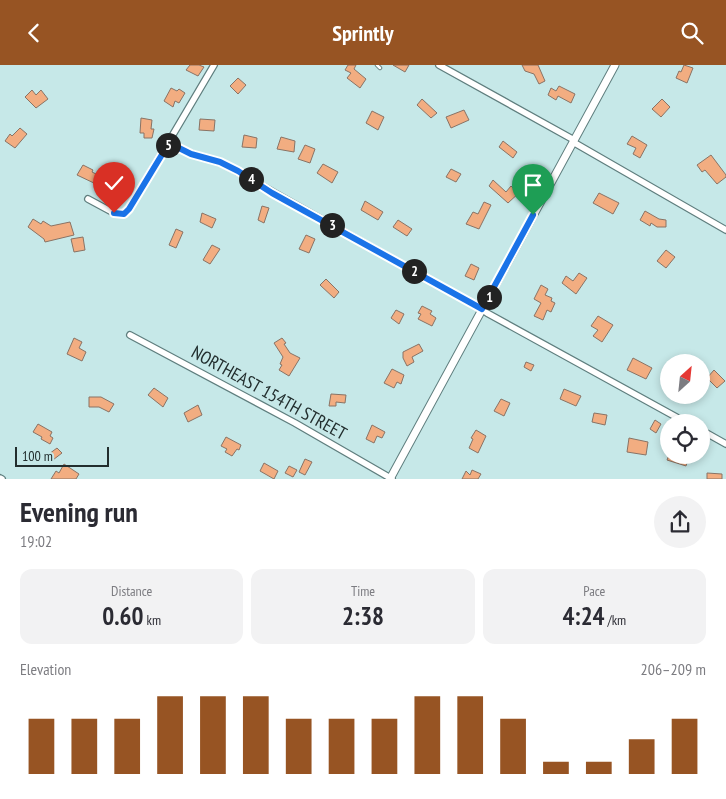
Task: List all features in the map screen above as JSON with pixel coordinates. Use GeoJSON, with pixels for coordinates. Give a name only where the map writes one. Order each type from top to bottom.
{"type":"FeatureCollection","features":[{"type":"Feature","properties":{"kind":"street"},"geometry":{"type":"LineString","coordinates":[[88,199],[114,213],[124,214],[129,209],[214,65]]}},
{"type":"Feature","properties":{"kind":"street"},"geometry":{"type":"LineString","coordinates":[[439,65],[726,230]]}},
{"type":"Feature","properties":{"kind":"street"},"geometry":{"type":"LineString","coordinates":[[391,479],[615,65]]}},
{"type":"Feature","properties":{"kind":"street"},"geometry":{"type":"LineString","coordinates":[[169,143],[191,154],[220,162],[238,171],[272,193],[671,414]]}},
{"type":"Feature","properties":{"kind":"street","name":"NORTHEAST 154TH STREET"},"geometry":{"type":"LineString","coordinates":[[130,335],[295,423],[391,479]]}},
{"type":"Feature","properties":{"kind":"street"},"geometry":{"type":"LineString","coordinates":[[710,435],[726,444]]}},
{"type":"Feature","properties":{"kind":"lane"},"geometry":{"type":"LineString","coordinates":[[377,65],[380,68]]}},
{"type":"Feature","properties":{"kind":"building"},"geometry":{"type":"Polygon","coordinates":[[[190,65],[204,67],[198,76],[186,70],[190,65]]]}},
{"type":"Feature","properties":{"kind":"building"},"geometry":{"type":"Polygon","coordinates":[[[348,65],[356,65],[354,69],[366,79],[360,88],[347,78],[351,73],[345,70],[348,65]]]}},
{"type":"Feature","properties":{"kind":"building"},"geometry":{"type":"Polygon","coordinates":[[[393,65],[409,65],[405,72],[393,65]]]}},
{"type":"Feature","properties":{"kind":"building"},"geometry":{"type":"Polygon","coordinates":[[[522,65],[538,65],[545,81],[539,84],[534,74],[525,71],[522,65]]]}},
{"type":"Feature","properties":{"kind":"building"},"geometry":{"type":"Polygon","coordinates":[[[684,65],[693,68],[687,83],[676,78],[684,65]]]}},
{"type":"Feature","properties":{"kind":"building"},"geometry":{"type":"Polygon","coordinates":[[[238,78],[246,85],[238,94],[230,86],[238,78]]]}},
{"type":"Feature","properties":{"kind":"building"},"geometry":{"type":"Polygon","coordinates":[[[559,86],[575,94],[571,103],[558,96],[556,100],[548,95],[551,88],[556,91],[559,86]]]}},
{"type":"Feature","properties":{"kind":"building"},"geometry":{"type":"Polygon","coordinates":[[[171,88],[177,91],[179,89],[185,93],[179,103],[175,101],[173,107],[164,101],[171,88]]]}},
{"type":"Feature","properties":{"kind":"building"},"geometry":{"type":"Polygon","coordinates":[[[32,90],[36,95],[41,90],[48,99],[36,108],[25,97],[32,90]]]}},
{"type":"Feature","properties":{"kind":"building"},"geometry":{"type":"Polygon","coordinates":[[[422,99],[437,113],[431,118],[417,105],[422,99]]]}},
{"type":"Feature","properties":{"kind":"building"},"geometry":{"type":"Polygon","coordinates":[[[662,99],[670,107],[661,117],[652,109],[662,99]]]}},
{"type":"Feature","properties":{"kind":"building"},"geometry":{"type":"Polygon","coordinates":[[[464,110],[469,120],[451,128],[446,117],[464,110]]]}},
{"type":"Feature","properties":{"kind":"building"},"geometry":{"type":"Polygon","coordinates":[[[372,111],[384,117],[378,130],[366,123],[372,111]]]}},
{"type":"Feature","properties":{"kind":"building"},"geometry":{"type":"Polygon","coordinates":[[[141,118],[152,120],[151,129],[154,129],[152,138],[144,138],[144,133],[140,133],[141,118]]]}},
{"type":"Feature","properties":{"kind":"building"},"geometry":{"type":"Polygon","coordinates":[[[200,119],[215,120],[214,131],[199,130],[200,119]]]}},
{"type":"Feature","properties":{"kind":"building"},"geometry":{"type":"Polygon","coordinates":[[[20,128],[27,134],[15,148],[5,141],[10,134],[12,136],[20,128]]]}},
{"type":"Feature","properties":{"kind":"building"},"geometry":{"type":"Polygon","coordinates":[[[244,135],[257,138],[256,148],[242,147],[244,135]]]}},
{"type":"Feature","properties":{"kind":"building"},"geometry":{"type":"Polygon","coordinates":[[[632,136],[647,145],[640,158],[633,154],[636,148],[627,144],[632,136]]]}},
{"type":"Feature","properties":{"kind":"building"},"geometry":{"type":"Polygon","coordinates":[[[281,137],[295,141],[294,152],[277,149],[281,137]]]}},
{"type":"Feature","properties":{"kind":"building"},"geometry":{"type":"Polygon","coordinates":[[[503,141],[517,152],[513,158],[499,147],[503,141]]]}},
{"type":"Feature","properties":{"kind":"building"},"geometry":{"type":"Polygon","coordinates":[[[305,145],[315,149],[310,163],[298,159],[305,145]]]}},
{"type":"Feature","properties":{"kind":"building"},"geometry":{"type":"Polygon","coordinates":[[[711,155],[726,175],[717,184],[705,170],[702,172],[697,165],[711,155]]]}},
{"type":"Feature","properties":{"kind":"building"},"geometry":{"type":"Polygon","coordinates":[[[323,164],[338,172],[332,183],[317,173],[323,164]]]}},
{"type":"Feature","properties":{"kind":"building"},"geometry":{"type":"Polygon","coordinates":[[[83,165],[100,176],[96,184],[77,175],[83,165]]]}},
{"type":"Feature","properties":{"kind":"building"},"geometry":{"type":"Polygon","coordinates":[[[451,169],[461,174],[456,182],[446,177],[451,169]]]}},
{"type":"Feature","properties":{"kind":"building"},"geometry":{"type":"Polygon","coordinates":[[[493,180],[506,192],[511,186],[521,191],[508,203],[489,186],[493,180]]]}},
{"type":"Feature","properties":{"kind":"building"},"geometry":{"type":"Polygon","coordinates":[[[599,193],[619,203],[613,214],[593,203],[599,193]]]}},
{"type":"Feature","properties":{"kind":"building"},"geometry":{"type":"Polygon","coordinates":[[[365,201],[383,212],[378,220],[361,210],[365,201]]]}},
{"type":"Feature","properties":{"kind":"building"},"geometry":{"type":"Polygon","coordinates":[[[484,202],[491,205],[479,229],[466,224],[473,212],[478,214],[484,202]]]}},
{"type":"Feature","properties":{"kind":"building"},"geometry":{"type":"Polygon","coordinates":[[[262,206],[269,208],[264,223],[258,220],[262,206]]]}},
{"type":"Feature","properties":{"kind":"building"},"geometry":{"type":"Polygon","coordinates":[[[645,211],[659,219],[666,220],[666,227],[657,227],[651,223],[650,226],[640,220],[645,211]]]}},
{"type":"Feature","properties":{"kind":"building"},"geometry":{"type":"Polygon","coordinates":[[[202,213],[216,219],[212,228],[200,222],[202,213]]]}},
{"type":"Feature","properties":{"kind":"building"},"geometry":{"type":"Polygon","coordinates":[[[33,219],[41,224],[43,221],[51,226],[70,222],[74,235],[45,242],[44,239],[28,227],[33,219]]]}},
{"type":"Feature","properties":{"kind":"building"},"geometry":{"type":"Polygon","coordinates":[[[398,220],[412,229],[407,236],[393,227],[398,220]]]}},
{"type":"Feature","properties":{"kind":"building"},"geometry":{"type":"Polygon","coordinates":[[[176,229],[183,232],[176,248],[169,245],[176,229]]]}},
{"type":"Feature","properties":{"kind":"building"},"geometry":{"type":"Polygon","coordinates":[[[306,235],[315,239],[309,253],[299,249],[306,235]]]}},
{"type":"Feature","properties":{"kind":"building"},"geometry":{"type":"Polygon","coordinates":[[[83,237],[85,250],[74,252],[71,239],[83,237]]]}},
{"type":"Feature","properties":{"kind":"building"},"geometry":{"type":"Polygon","coordinates":[[[212,245],[220,249],[210,264],[203,260],[212,245]]]}},
{"type":"Feature","properties":{"kind":"building"},"geometry":{"type":"Polygon","coordinates":[[[666,250],[675,257],[666,268],[657,261],[666,250]]]}},
{"type":"Feature","properties":{"kind":"building"},"geometry":{"type":"Polygon","coordinates":[[[471,264],[479,268],[474,280],[465,276],[471,264]]]}},
{"type":"Feature","properties":{"kind":"building"},"geometry":{"type":"Polygon","coordinates":[[[579,273],[587,278],[576,294],[562,283],[566,276],[573,281],[579,273]]]}},
{"type":"Feature","properties":{"kind":"building"},"geometry":{"type":"Polygon","coordinates":[[[326,279],[339,292],[334,298],[320,285],[326,279]]]}},
{"type":"Feature","properties":{"kind":"building"},"geometry":{"type":"Polygon","coordinates":[[[541,285],[548,289],[545,295],[552,298],[551,301],[555,303],[551,312],[547,310],[543,320],[534,316],[541,303],[534,299],[541,285]]]}},
{"type":"Feature","properties":{"kind":"building"},"geometry":{"type":"Polygon","coordinates":[[[422,306],[432,311],[430,314],[436,318],[432,326],[418,319],[421,314],[418,313],[422,306]]]}},
{"type":"Feature","properties":{"kind":"building"},"geometry":{"type":"Polygon","coordinates":[[[396,310],[404,314],[399,324],[391,318],[396,310]]]}},
{"type":"Feature","properties":{"kind":"building"},"geometry":{"type":"Polygon","coordinates":[[[598,316],[613,325],[602,342],[593,336],[598,330],[591,326],[598,316]]]}},
{"type":"Feature","properties":{"kind":"building"},"geometry":{"type":"Polygon","coordinates":[[[74,338],[82,342],[79,348],[86,352],[82,361],[67,354],[74,338]]]}},
{"type":"Feature","properties":{"kind":"building"},"geometry":{"type":"Polygon","coordinates":[[[282,338],[290,353],[300,358],[289,376],[279,370],[283,357],[274,343],[282,338]]]}},
{"type":"Feature","properties":{"kind":"building"},"geometry":{"type":"Polygon","coordinates":[[[419,344],[423,351],[412,357],[414,362],[407,366],[403,358],[403,352],[419,344]]]}},
{"type":"Feature","properties":{"kind":"building"},"geometry":{"type":"Polygon","coordinates":[[[633,358],[652,368],[646,379],[627,370],[633,358]]]}},
{"type":"Feature","properties":{"kind":"building"},"geometry":{"type":"Polygon","coordinates":[[[526,362],[534,365],[531,371],[524,367],[526,362]]]}},
{"type":"Feature","properties":{"kind":"building"},"geometry":{"type":"Polygon","coordinates":[[[392,369],[404,375],[401,384],[397,382],[394,388],[384,383],[392,369]]]}},
{"type":"Feature","properties":{"kind":"building"},"geometry":{"type":"Polygon","coordinates":[[[714,370],[725,381],[717,388],[710,381],[710,375],[714,370]]]}},
{"type":"Feature","properties":{"kind":"building"},"geometry":{"type":"Polygon","coordinates":[[[154,388],[168,398],[163,407],[148,395],[154,388]]]}},
{"type":"Feature","properties":{"kind":"building"},"geometry":{"type":"Polygon","coordinates":[[[564,389],[581,396],[576,406],[560,399],[564,389]]]}},
{"type":"Feature","properties":{"kind":"building"},"geometry":{"type":"Polygon","coordinates":[[[331,394],[346,395],[345,403],[336,402],[336,406],[329,406],[331,394]]]}},
{"type":"Feature","properties":{"kind":"building"},"geometry":{"type":"Polygon","coordinates":[[[89,397],[101,397],[114,404],[109,412],[99,407],[89,407],[89,397]]]}},
{"type":"Feature","properties":{"kind":"building"},"geometry":{"type":"Polygon","coordinates":[[[501,399],[510,403],[504,416],[494,411],[501,399]]]}},
{"type":"Feature","properties":{"kind":"building"},"geometry":{"type":"Polygon","coordinates":[[[198,405],[202,415],[188,422],[184,413],[198,405]]]}},
{"type":"Feature","properties":{"kind":"building"},"geometry":{"type":"Polygon","coordinates":[[[594,413],[607,415],[605,425],[592,422],[594,413]]]}},
{"type":"Feature","properties":{"kind":"building"},"geometry":{"type":"Polygon","coordinates":[[[655,420],[660,423],[656,433],[650,429],[655,420]]]}},
{"type":"Feature","properties":{"kind":"building"},"geometry":{"type":"Polygon","coordinates":[[[38,424],[52,432],[50,436],[53,438],[50,444],[33,432],[38,424]]]}},
{"type":"Feature","properties":{"kind":"building"},"geometry":{"type":"Polygon","coordinates":[[[372,425],[385,432],[382,438],[377,436],[374,443],[366,439],[372,425]]]}},
{"type":"Feature","properties":{"kind":"building"},"geometry":{"type":"Polygon","coordinates":[[[476,430],[486,436],[478,453],[469,448],[473,439],[471,438],[476,430]]]}},
{"type":"Feature","properties":{"kind":"building"},"geometry":{"type":"Polygon","coordinates":[[[226,437],[241,445],[239,450],[237,449],[232,456],[225,452],[227,449],[221,446],[226,437]]]}},
{"type":"Feature","properties":{"kind":"building"},"geometry":{"type":"Polygon","coordinates":[[[629,438],[648,442],[646,455],[627,452],[629,438]]]}},
{"type":"Feature","properties":{"kind":"building"},"geometry":{"type":"Polygon","coordinates":[[[57,448],[62,453],[49,463],[45,457],[57,448]]]}},
{"type":"Feature","properties":{"kind":"building"},"geometry":{"type":"Polygon","coordinates":[[[305,459],[312,462],[305,475],[299,472],[305,459]]]}},
{"type":"Feature","properties":{"kind":"building"},"geometry":{"type":"Polygon","coordinates":[[[264,463],[278,471],[274,479],[260,471],[264,463]]]}},
{"type":"Feature","properties":{"kind":"building"},"geometry":{"type":"Polygon","coordinates":[[[64,464],[79,474],[76,479],[51,479],[56,471],[59,473],[64,464]]]}},
{"type":"Feature","properties":{"kind":"building"},"geometry":{"type":"Polygon","coordinates":[[[289,466],[297,470],[293,477],[285,473],[289,466]]]}},
{"type":"Feature","properties":{"kind":"building"},"geometry":{"type":"Polygon","coordinates":[[[472,470],[481,474],[478,479],[462,479],[466,471],[470,475],[472,470]]]}},
{"type":"Feature","properties":{"kind":"building"},"geometry":{"type":"Polygon","coordinates":[[[707,473],[722,474],[722,479],[707,479],[707,473]]]}},
{"type":"Feature","properties":{"kind":"route"},"geometry":{"type":"LineString","coordinates":[[114,213],[124,214],[129,209],[169,143],[191,154],[220,162],[238,171],[272,193],[321,218],[482,309],[533,215]]}}]}
